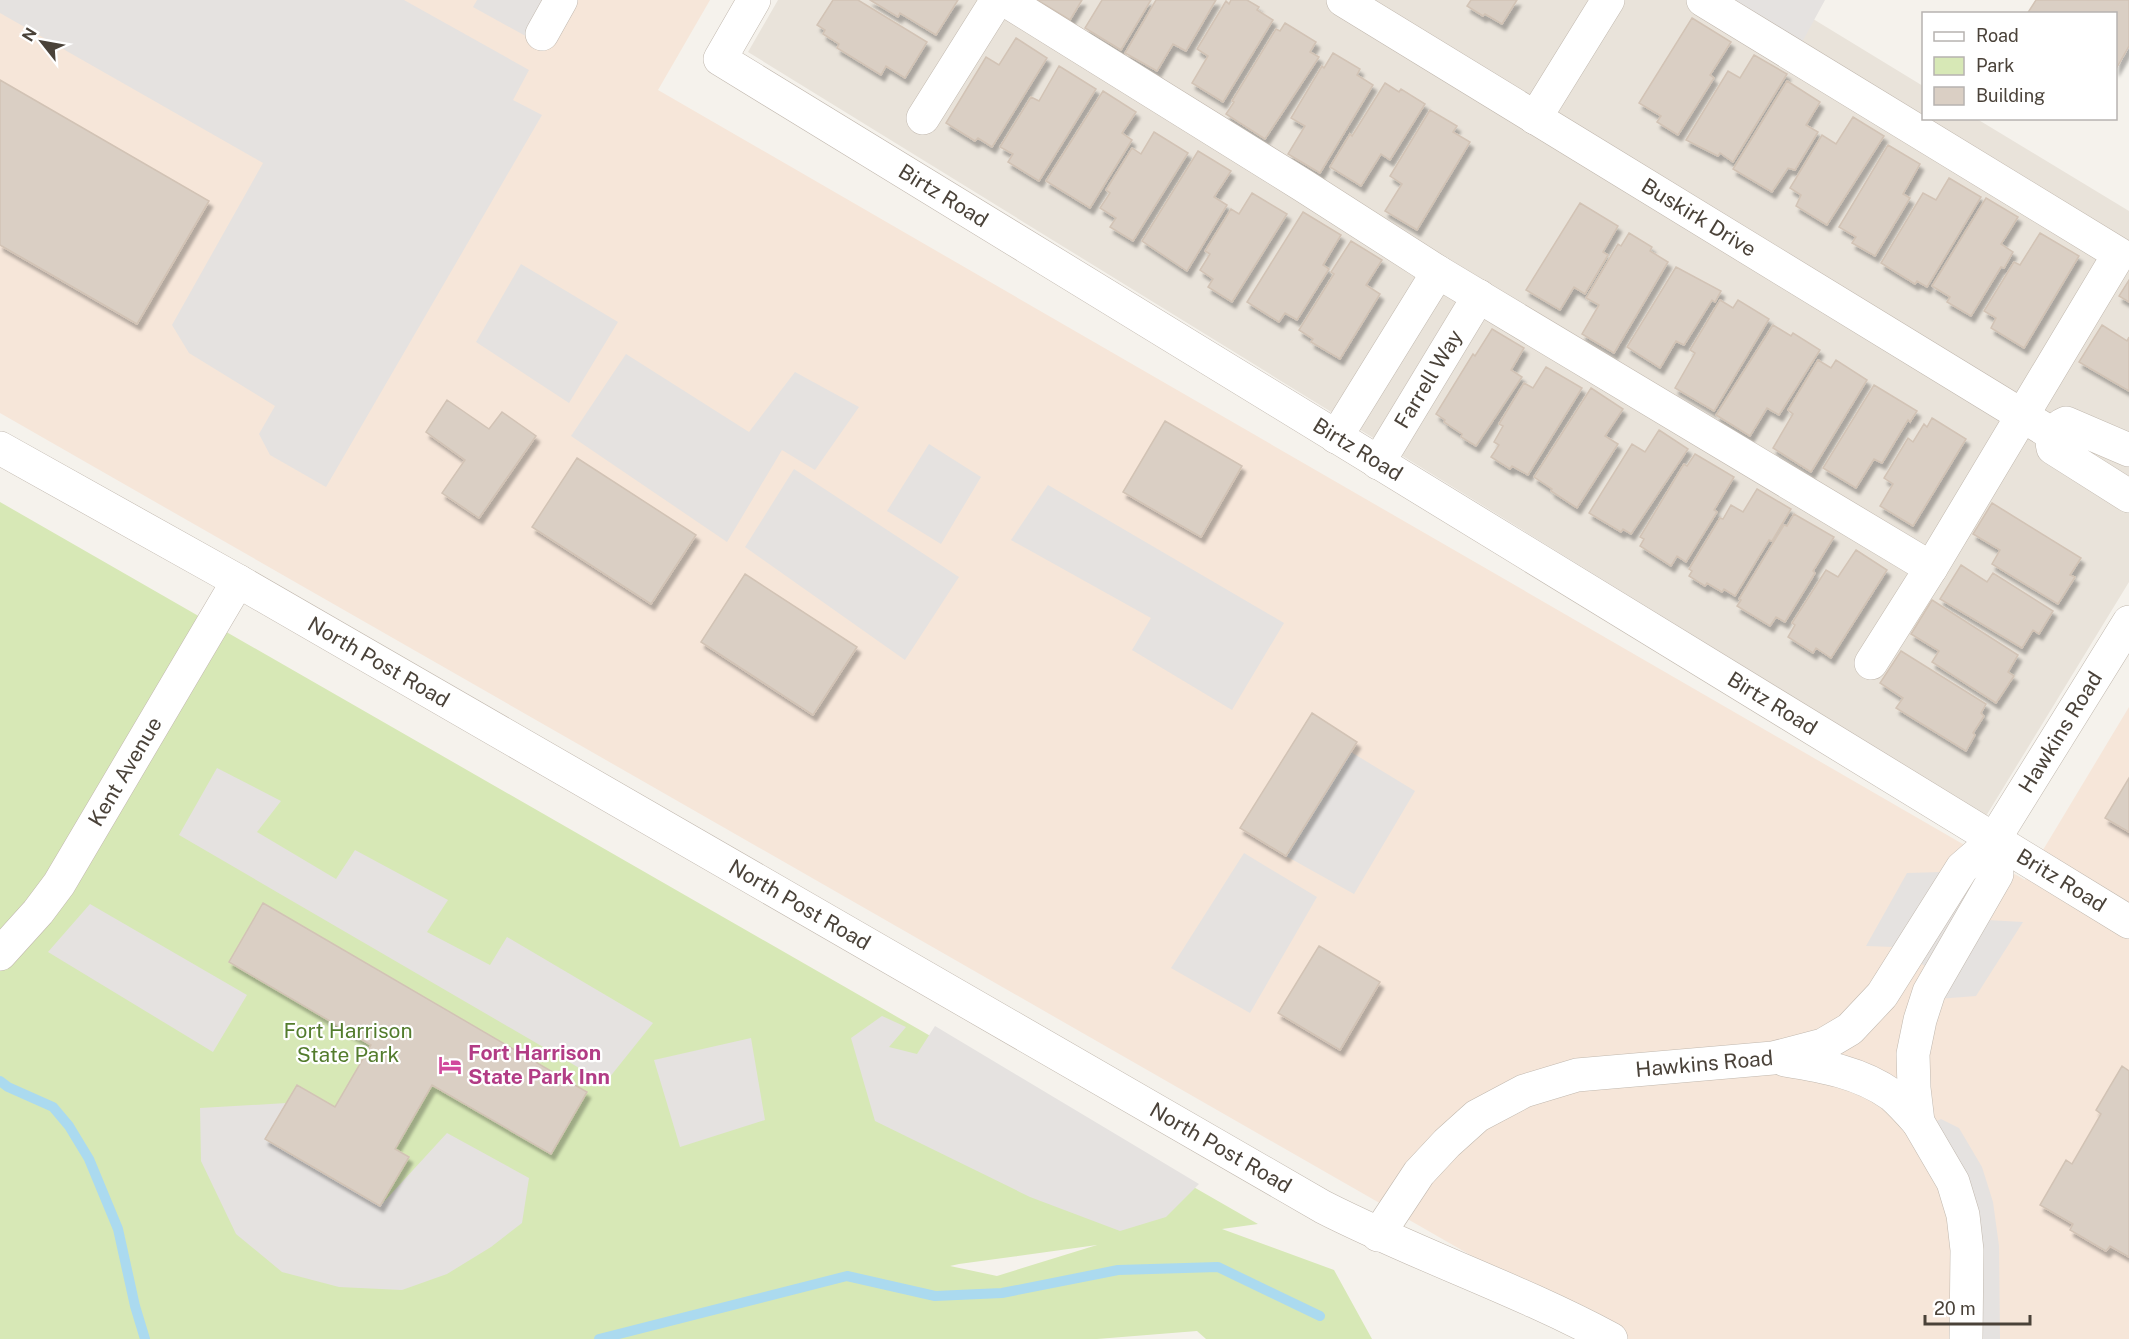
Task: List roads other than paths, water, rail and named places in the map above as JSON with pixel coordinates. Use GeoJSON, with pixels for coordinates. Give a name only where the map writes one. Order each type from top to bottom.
{"type":"FeatureCollection","features":[{"type":"Feature","properties":{"kind":"street"},"geometry":{"type":"LineString","coordinates":[[542,34],[561,0]]}},
{"type":"Feature","properties":{"kind":"street","name":"Birtz Road"},"geometry":{"type":"LineString","coordinates":[[754,0],[720,59],[1994,841]]}},
{"type":"Feature","properties":{"kind":"street"},"geometry":{"type":"LineString","coordinates":[[923,118],[997,0]]}},
{"type":"Feature","properties":{"kind":"street"},"geometry":{"type":"LineString","coordinates":[[1005,0],[1438,272],[1931,568]]}},
{"type":"Feature","properties":{"kind":"street","name":"Buskirk Drive"},"geometry":{"type":"LineString","coordinates":[[1344,0],[2054,435],[2053,448],[2129,496]]}},
{"type":"Feature","properties":{"kind":"street"},"geometry":{"type":"LineString","coordinates":[[1535,118],[1608,0]]}},
{"type":"Feature","properties":{"kind":"street"},"geometry":{"type":"LineString","coordinates":[[1704,0],[2120,254],[1931,568],[1871,663]]}},
{"type":"Feature","properties":{"kind":"street"},"geometry":{"type":"LineString","coordinates":[[1336,437],[1438,272]]}},
{"type":"Feature","properties":{"kind":"street","name":"Farrell Way"},"geometry":{"type":"LineString","coordinates":[[1378,463],[1479,296]]}},
{"type":"Feature","properties":{"kind":"street"},"geometry":{"type":"LineString","coordinates":[[2054,435],[2066,423],[2129,450]]}},
{"type":"Feature","properties":{"kind":"street","name":"North Post Road"},"geometry":{"type":"LineString","coordinates":[[0,448],[238,581],[1251,1167],[1378,1235],[1517,1293],[1611,1339]]}},
{"type":"Feature","properties":{"kind":"street","name":"Kent Avenue"},"geometry":{"type":"LineString","coordinates":[[6,947],[38,912],[59,884],[238,581]]}},
{"type":"Feature","properties":{"kind":"street","name":"Hawkins Road"},"geometry":{"type":"LineString","coordinates":[[1378,1235],[1419,1173],[1447,1143],[1477,1116],[1524,1091],[1577,1075],[1773,1058],[1823,1045],[1850,1029],[1882,994],[1962,868],[1994,841],[2129,622]]}},
{"type":"Feature","properties":{"kind":"street"},"geometry":{"type":"LineString","coordinates":[[1918,1122],[1913,1054],[1920,1020],[1929,992],[1997,874],[1994,841]]}},
{"type":"Feature","properties":{"kind":"street","name":"Britz Road"},"geometry":{"type":"LineString","coordinates":[[1994,841],[2129,922]]}},
{"type":"Feature","properties":{"kind":"street"},"geometry":{"type":"LineString","coordinates":[[1773,1058],[1832,1068],[1864,1079],[1892,1096],[1918,1122],[1953,1182],[1963,1215],[1967,1250],[1966,1339]]}},
{"type":"Feature","properties":{"kind":"waterway"},"geometry":{"type":"LineString","coordinates":[[0,1081],[8,1087],[53,1107],[69,1126],[89,1159],[118,1229],[135,1306],[145,1339]]}},
{"type":"Feature","properties":{"kind":"waterway"},"geometry":{"type":"LineString","coordinates":[[599,1339],[847,1276],[935,1296],[1002,1293],[1118,1270],[1218,1267],[1320,1316]]}},
{"type":"Feature","properties":{"kind":"place","name":"Fort Harrison State Park Inn"},"geometry":{"type":"Point","coordinates":[450,1065]}},
{"type":"Feature","properties":{"kind":"park label","name":"Fort Harrison State Park"},"geometry":{"type":"Point","coordinates":[348,1043]}}]}
